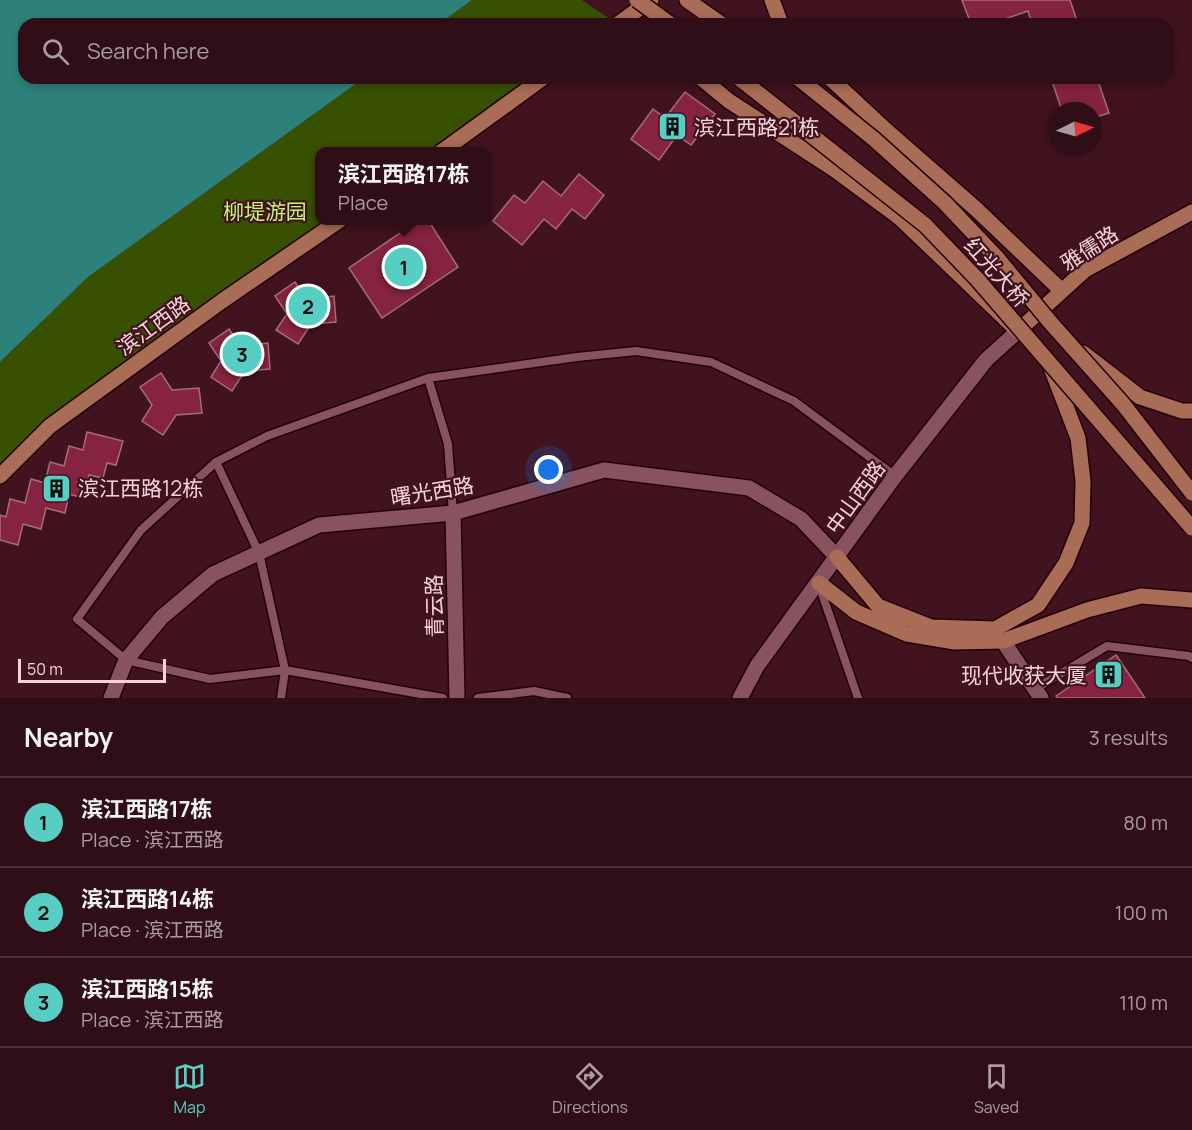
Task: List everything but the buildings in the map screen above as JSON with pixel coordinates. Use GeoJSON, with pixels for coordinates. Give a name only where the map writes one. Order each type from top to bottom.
{"type":"FeatureCollection","features":[{"type":"Feature","properties":{"kind":"main road"},"geometry":{"type":"LineString","coordinates":[[637,0],[662,18]]}},
{"type":"Feature","properties":{"kind":"main road"},"geometry":{"type":"LineString","coordinates":[[626,18],[651,0]]}},
{"type":"Feature","properties":{"kind":"main road"},"geometry":{"type":"LineString","coordinates":[[687,0],[712,18]]}},
{"type":"Feature","properties":{"kind":"main road"},"geometry":{"type":"LineString","coordinates":[[772,0],[779,18]]}},
{"type":"Feature","properties":{"kind":"main road"},"geometry":{"type":"LineString","coordinates":[[448,147],[535,84]]}},
{"type":"Feature","properties":{"kind":"main road"},"geometry":{"type":"LineString","coordinates":[[708,84],[729,101],[835,170],[900,218],[1018,331]]}},
{"type":"Feature","properties":{"kind":"main road","name":"红光大桥"},"geometry":{"type":"LineString","coordinates":[[747,84],[925,225],[977,279],[1192,528]]}},
{"type":"Feature","properties":{"kind":"main road","name":"红光大桥"},"geometry":{"type":"LineString","coordinates":[[805,84],[874,139],[945,203],[998,259],[1123,404],[1192,493]]}},
{"type":"Feature","properties":{"kind":"main road"},"geometry":{"type":"LineString","coordinates":[[836,84],[975,208],[1062,291]]}},
{"type":"Feature","properties":{"kind":"main road","name":"雅儒路"},"geometry":{"type":"LineString","coordinates":[[1018,331],[1085,270],[1192,212]]}},
{"type":"Feature","properties":{"kind":"main road","name":"滨江西路"},"geometry":{"type":"LineString","coordinates":[[0,476],[50,426],[222,301],[333,225]]}},
{"type":"Feature","properties":{"kind":"main road"},"geometry":{"type":"LineString","coordinates":[[1064,338],[1140,397],[1182,411],[1192,411]]}},
{"type":"Feature","properties":{"kind":"main road"},"geometry":{"type":"LineString","coordinates":[[837,557],[878,606],[931,627],[995,629],[1038,605],[1066,564],[1082,523],[1083,481],[1078,438],[1049,363]]}},
{"type":"Feature","properties":{"kind":"main road"},"geometry":{"type":"LineString","coordinates":[[819,583],[856,612],[907,634],[956,642],[1003,641],[1087,610],[1141,596],[1192,600]]}},
{"type":"Feature","properties":{"kind":"street","name":"中山西路"},"geometry":{"type":"LineString","coordinates":[[740,698],[757,666],[895,476],[986,360],[1018,331]]}},
{"type":"Feature","properties":{"kind":"street","name":"曙光西路"},"geometry":{"type":"LineString","coordinates":[[111,698],[126,660],[162,617],[213,574],[319,525],[453,513],[604,470],[749,488],[801,519],[837,557]]}},
{"type":"Feature","properties":{"kind":"street","name":"青云路"},"geometry":{"type":"LineString","coordinates":[[453,513],[457,698]]}},
{"type":"Feature","properties":{"kind":"street"},"geometry":{"type":"LineString","coordinates":[[1003,641],[1038,693]]}},
{"type":"Feature","properties":{"kind":"lane"},"geometry":{"type":"LineString","coordinates":[[443,698],[285,670],[210,679],[126,660],[77,619],[141,530],[216,462],[267,436],[428,378],[636,351],[711,362],[794,401],[895,476]]}},
{"type":"Feature","properties":{"kind":"lane"},"geometry":{"type":"LineString","coordinates":[[428,378],[448,444],[453,513]]}},
{"type":"Feature","properties":{"kind":"lane"},"geometry":{"type":"LineString","coordinates":[[216,462],[259,553],[285,670],[281,698]]}},
{"type":"Feature","properties":{"kind":"lane"},"geometry":{"type":"LineString","coordinates":[[819,583],[858,698]]}},
{"type":"Feature","properties":{"kind":"lane"},"geometry":{"type":"LineString","coordinates":[[1038,693],[1107,646],[1192,658]]}},
{"type":"Feature","properties":{"kind":"lane"},"geometry":{"type":"LineString","coordinates":[[478,698],[534,691],[567,698]]}},
{"type":"Feature","properties":{"kind":"green space"},"geometry":{"type":"Polygon","coordinates":[[[472,0],[582,0],[608,18],[447,18],[472,0]]]}},
{"type":"Feature","properties":{"kind":"green space","name":"柳堤游园"},"geometry":{"type":"Polygon","coordinates":[[[356,84],[535,84],[447,147],[315,147],[315,225],[334,225],[50,426],[0,476],[0,362],[88,277],[356,84]]]}},
{"type":"Feature","properties":{"kind":"water"},"geometry":{"type":"Polygon","coordinates":[[[0,0],[472,0],[447,18],[18,18],[18,84],[356,84],[88,277],[0,362],[0,0]]]}},
{"type":"Feature","properties":{"kind":"place","name":"滨江西路21栋"},"geometry":{"type":"Point","coordinates":[673,127]}},
{"type":"Feature","properties":{"kind":"place","name":"滨江西路17栋"},"geometry":{"type":"Point","coordinates":[404,267]}},
{"type":"Feature","properties":{"kind":"place","name":"滨江西路14栋"},"geometry":{"type":"Point","coordinates":[308,306]}},
{"type":"Feature","properties":{"kind":"place","name":"滨江西路15栋"},"geometry":{"type":"Point","coordinates":[242,354]}},
{"type":"Feature","properties":{"kind":"place","name":"滨江西路12栋"},"geometry":{"type":"Point","coordinates":[57,488]}},
{"type":"Feature","properties":{"kind":"place","name":"现代收获大厦"},"geometry":{"type":"Point","coordinates":[1108,675]}}]}
